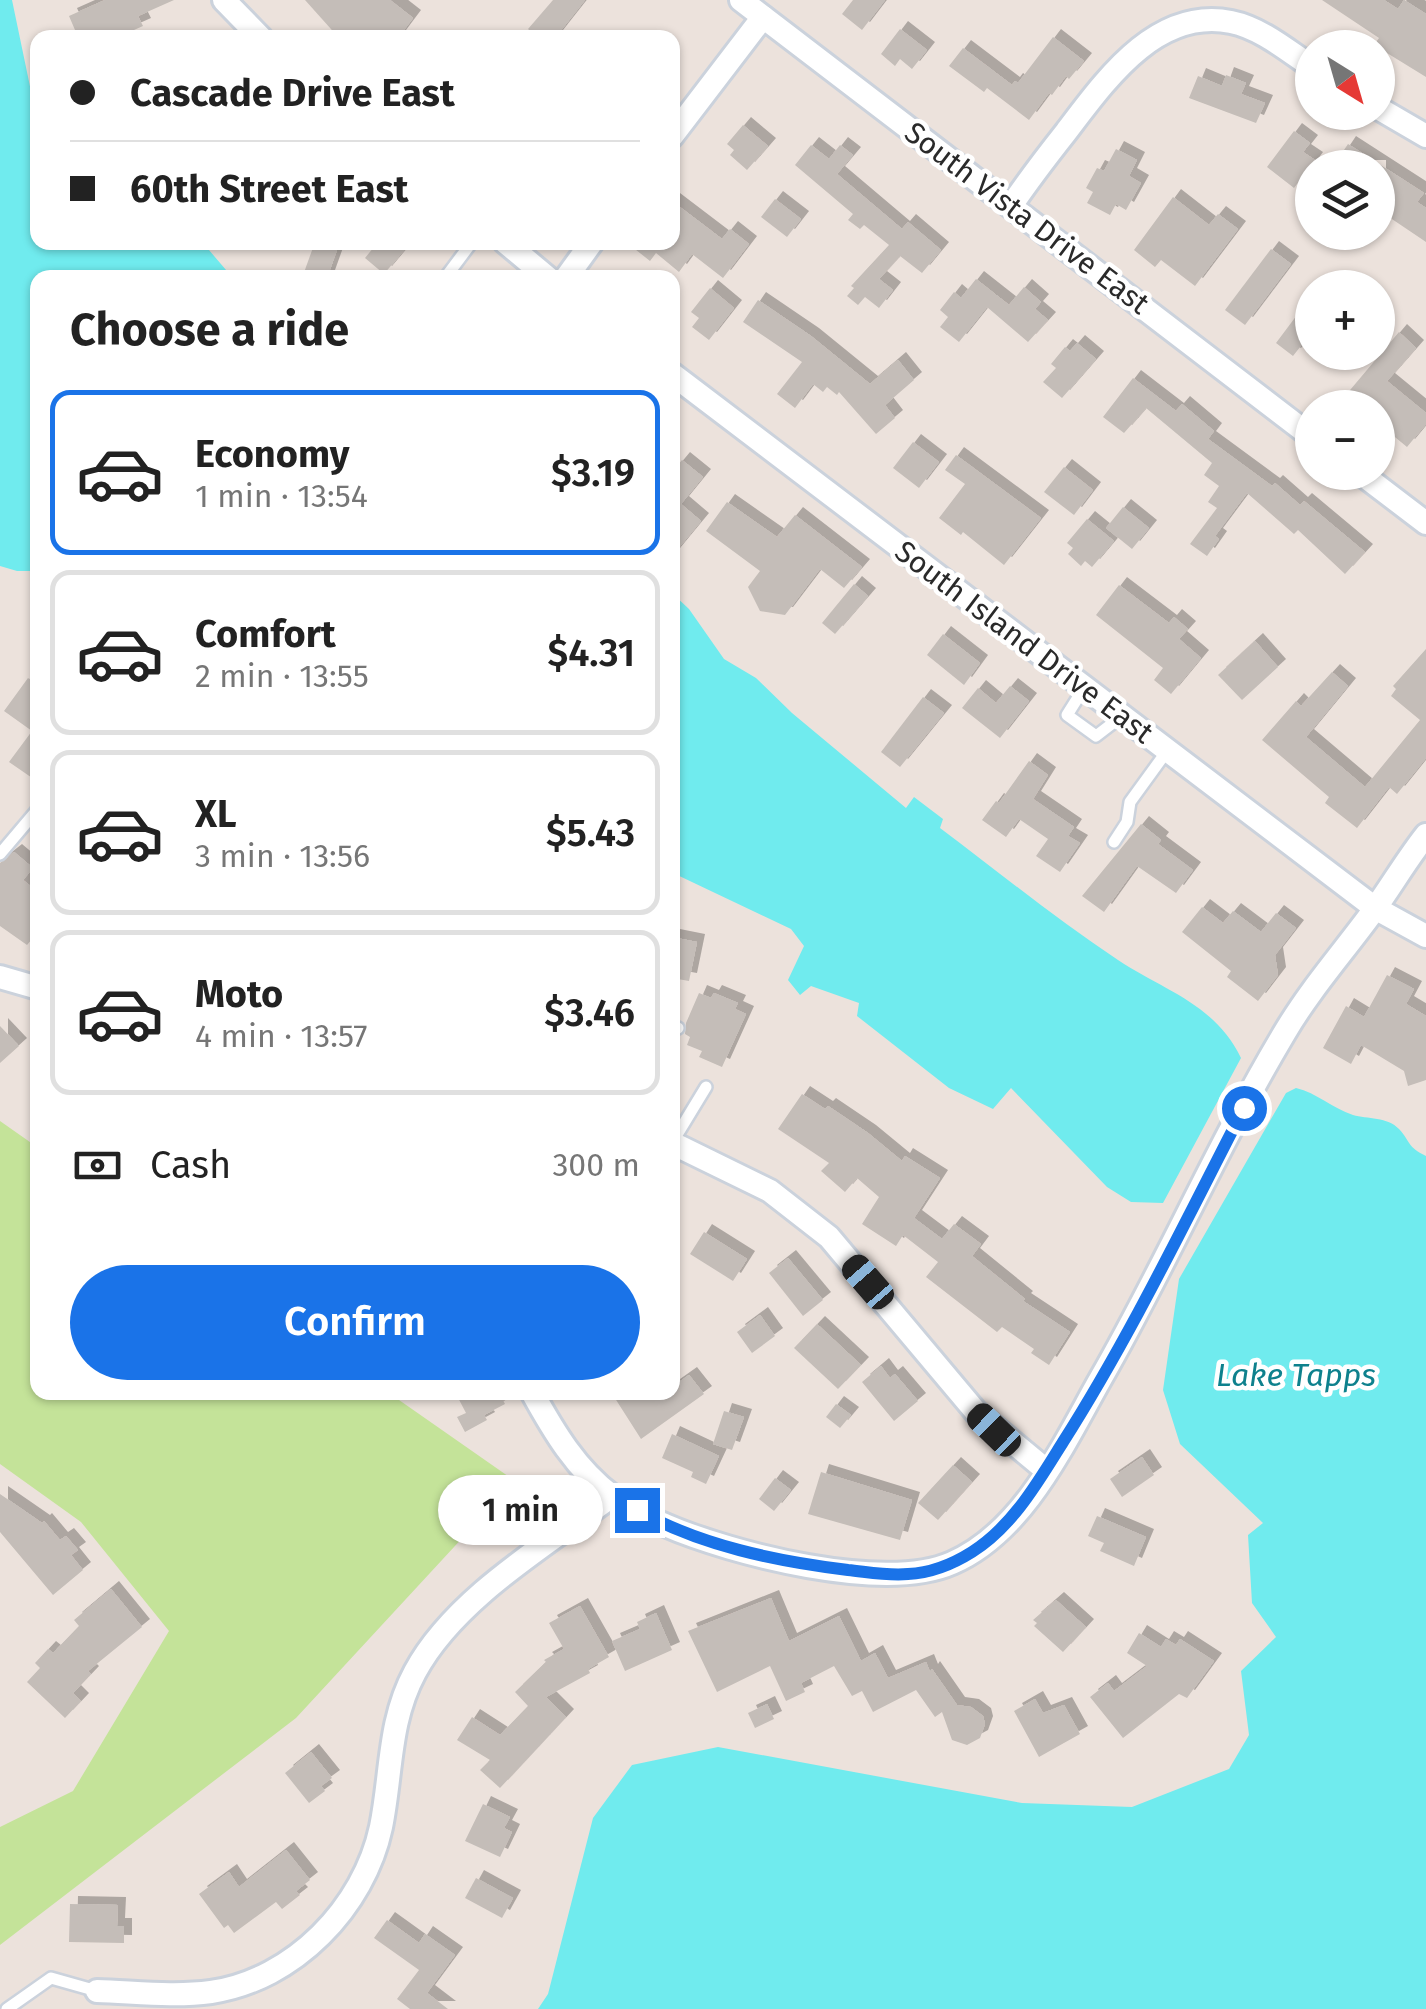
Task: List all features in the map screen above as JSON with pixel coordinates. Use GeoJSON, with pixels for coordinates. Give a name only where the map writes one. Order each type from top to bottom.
{"type":"FeatureCollection","features":[{"type":"Feature","properties":{"kind":"street"},"geometry":{"type":"LineString","coordinates":[[224,0],[253,30]]}},
{"type":"Feature","properties":{"kind":"street","name":"South Vista Drive East"},"geometry":{"type":"LineString","coordinates":[[741,0],[1295,424]]}},
{"type":"Feature","properties":{"kind":"street"},"geometry":{"type":"LineString","coordinates":[[680,126],[763,17]]}},
{"type":"Feature","properties":{"kind":"street"},"geometry":{"type":"LineString","coordinates":[[1011,206],[1114,72],[1155,38],[1192,23],[1228,22],[1262,34],[1295,56]]}},
{"type":"Feature","properties":{"kind":"street"},"geometry":{"type":"LineString","coordinates":[[1395,118],[1426,136]]}},
{"type":"Feature","properties":{"kind":"street"},"geometry":{"type":"LineString","coordinates":[[515,250],[539,270]]}},
{"type":"Feature","properties":{"kind":"street","name":"South Island Drive East"},"geometry":{"type":"LineString","coordinates":[[680,380],[1375,908],[1426,936]]}},
{"type":"Feature","properties":{"kind":"street"},"geometry":{"type":"LineString","coordinates":[[1383,490],[1426,522]]}},
{"type":"Feature","properties":{"kind":"street"},"geometry":{"type":"LineString","coordinates":[[537,1400],[582,1469],[612,1496],[662,1524],[735,1549],[809,1565],[908,1574],[951,1564],[976,1550],[1015,1513],[1046,1470],[1134,1320],[1286,1030],[1426,836]]}},
{"type":"Feature","properties":{"kind":"street"},"geometry":{"type":"LineString","coordinates":[[0,977],[30,986]]}},
{"type":"Feature","properties":{"kind":"street"},"geometry":{"type":"LineString","coordinates":[[680,1147],[770,1190],[829,1237],[976,1412],[1046,1470]]}},
{"type":"Feature","properties":{"kind":"street"},"geometry":{"type":"LineString","coordinates":[[97,1990],[212,1992],[281,1968],[316,1940],[367,1871],[380,1828],[390,1746],[401,1698],[427,1651],[463,1610],[612,1496]]}},
{"type":"Feature","properties":{"kind":"lane"},"geometry":{"type":"LineString","coordinates":[[1084,688],[1067,715],[1096,736],[1122,716]]}},
{"type":"Feature","properties":{"kind":"lane"},"geometry":{"type":"LineString","coordinates":[[1114,842],[1127,822],[1130,802],[1168,751]]}},
{"type":"Feature","properties":{"kind":"lane"},"geometry":{"type":"LineString","coordinates":[[0,854],[30,818]]}},
{"type":"Feature","properties":{"kind":"lane"},"geometry":{"type":"LineString","coordinates":[[680,1130],[706,1087]]}},
{"type":"Feature","properties":{"kind":"lane"},"geometry":{"type":"LineString","coordinates":[[8,2009],[52,1978],[97,1990]]}},
{"type":"Feature","properties":{"kind":"green space"},"geometry":{"type":"Polygon","coordinates":[[[0,1121],[30,1142],[30,1400],[399,1400],[515,1481],[296,1718],[0,1945],[0,1827],[73,1791],[169,1631],[81,1522],[0,1464],[0,1121]]]}},
{"type":"Feature","properties":{"kind":"water"},"geometry":{"type":"Polygon","coordinates":[[[0,0],[12,0],[30,86],[30,250],[209,250],[226,270],[30,270],[30,571],[0,566],[0,0]]]}},
{"type":"Feature","properties":{"kind":"water"},"geometry":{"type":"Polygon","coordinates":[[[680,601],[724,659],[756,678],[906,808],[914,797],[943,819],[940,828],[1050,912],[1095,945],[1203,1011],[1241,1058],[1163,1203],[1131,1202],[1107,1187],[1011,1088],[993,1109],[949,1088],[857,1016],[859,1003],[811,986],[800,995],[788,980],[804,946],[791,929],[680,876],[680,601]]]}},
{"type":"Feature","properties":{"kind":"water","name":"Lake Tapps"},"geometry":{"type":"Polygon","coordinates":[[[1296,1088],[1353,1115],[1389,1122],[1426,1156],[1426,2009],[538,2009],[548,1994],[593,1818],[632,1765],[718,1747],[1022,1803],[1132,1807],[1229,1769],[1249,1735],[1241,1671],[1276,1637],[1252,1603],[1248,1535],[1263,1523],[1180,1444],[1163,1390],[1179,1279],[1286,1093],[1296,1088]]]}},
{"type":"Feature","properties":{"kind":"building"},"geometry":{"type":"Polygon","coordinates":[[[105,0],[174,0],[138,16],[143,26],[134,30],[75,30],[69,16],[105,0]]]}},
{"type":"Feature","properties":{"kind":"building"},"geometry":{"type":"Polygon","coordinates":[[[305,0],[390,0],[413,18],[404,30],[332,30],[305,0]]]}},
{"type":"Feature","properties":{"kind":"building"},"geometry":{"type":"Polygon","coordinates":[[[553,0],[585,0],[561,30],[528,29],[553,0]]]}},
{"type":"Feature","properties":{"kind":"building"},"geometry":{"type":"Polygon","coordinates":[[[853,0],[885,0],[862,30],[842,14],[853,0]]]}},
{"type":"Feature","properties":{"kind":"building"},"geometry":{"type":"Polygon","coordinates":[[[1322,0],[1384,0],[1398,9],[1404,0],[1426,14],[1426,77],[1395,58],[1395,30],[1367,30],[1322,0]]]}},
{"type":"Feature","properties":{"kind":"building"},"geometry":{"type":"Polygon","coordinates":[[[900,29],[927,50],[912,69],[900,59],[895,66],[881,54],[900,29]]]}},
{"type":"Feature","properties":{"kind":"building"},"geometry":{"type":"Polygon","coordinates":[[[1053,37],[1084,61],[1052,95],[1049,93],[1029,120],[987,88],[984,92],[949,66],[963,48],[1012,85],[1018,83],[1053,37]]]}},
{"type":"Feature","properties":{"kind":"building"},"geometry":{"type":"Polygon","coordinates":[[[1226,75],[1246,83],[1241,94],[1265,103],[1256,123],[1189,98],[1198,76],[1222,86],[1226,75]]]}},
{"type":"Feature","properties":{"kind":"building"},"geometry":{"type":"Polygon","coordinates":[[[743,125],[768,146],[747,170],[730,155],[734,150],[727,144],[743,125]]]}},
{"type":"Feature","properties":{"kind":"building"},"geometry":{"type":"Polygon","coordinates":[[[1294,131],[1310,143],[1305,150],[1295,150],[1294,188],[1267,167],[1294,131]]]}},
{"type":"Feature","properties":{"kind":"building"},"geometry":{"type":"Polygon","coordinates":[[[811,145],[829,159],[840,145],[853,155],[837,174],[902,229],[908,222],[941,250],[922,273],[900,256],[879,279],[893,290],[879,308],[865,297],[858,305],[847,296],[854,288],[851,286],[889,245],[864,225],[860,229],[848,220],[853,214],[795,165],[811,145]]]}},
{"type":"Feature","properties":{"kind":"building"},"geometry":{"type":"Polygon","coordinates":[[[1116,149],[1137,160],[1129,176],[1141,183],[1126,210],[1116,204],[1110,215],[1087,203],[1093,192],[1086,188],[1097,168],[1104,171],[1116,149]]]}},
{"type":"Feature","properties":{"kind":"building"},"geometry":{"type":"Polygon","coordinates":[[[1395,174],[1424,193],[1417,202],[1426,208],[1426,242],[1395,221],[1395,174]]]}},
{"type":"Feature","properties":{"kind":"building"},"geometry":{"type":"Polygon","coordinates":[[[1173,197],[1209,225],[1218,214],[1238,229],[1195,286],[1161,260],[1155,267],[1134,250],[1173,197]]]}},
{"type":"Feature","properties":{"kind":"building"},"geometry":{"type":"Polygon","coordinates":[[[775,199],[801,219],[787,237],[761,217],[775,199]]]}},
{"type":"Feature","properties":{"kind":"building"},"geometry":{"type":"Polygon","coordinates":[[[680,207],[722,239],[730,229],[749,244],[723,278],[692,254],[680,271],[656,253],[650,261],[636,250],[680,250],[680,207]]]}},
{"type":"Feature","properties":{"kind":"building"},"geometry":{"type":"Polygon","coordinates":[[[1271,249],[1291,264],[1245,325],[1225,310],[1271,249]]]}},
{"type":"Feature","properties":{"kind":"building"},"geometry":{"type":"Polygon","coordinates":[[[312,250],[337,250],[330,270],[305,270],[312,250]]]}},
{"type":"Feature","properties":{"kind":"building"},"geometry":{"type":"Polygon","coordinates":[[[372,250],[404,250],[387,270],[379,270],[365,258],[372,250]]]}},
{"type":"Feature","properties":{"kind":"building"},"geometry":{"type":"Polygon","coordinates":[[[976,279],[1009,305],[1024,287],[1041,302],[1035,309],[1048,320],[1028,342],[987,307],[959,342],[940,327],[948,317],[940,310],[954,292],[961,298],[976,279]]]}},
{"type":"Feature","properties":{"kind":"building"},"geometry":{"type":"Polygon","coordinates":[[[710,288],[734,308],[709,340],[692,327],[699,318],[691,312],[710,288]]]}},
{"type":"Feature","properties":{"kind":"building"},"geometry":{"type":"Polygon","coordinates":[[[758,300],[870,384],[898,360],[914,380],[885,405],[895,418],[876,434],[839,392],[837,395],[827,387],[823,392],[813,384],[795,408],[777,394],[802,362],[743,322],[758,300]]]}},
{"type":"Feature","properties":{"kind":"building"},"geometry":{"type":"Polygon","coordinates":[[[1295,318],[1295,353],[1293,356],[1276,343],[1295,318]]]}},
{"type":"Feature","properties":{"kind":"building"},"geometry":{"type":"Polygon","coordinates":[[[1399,332],[1416,348],[1387,381],[1426,413],[1426,424],[1407,447],[1395,437],[1395,390],[1350,390],[1367,370],[1395,370],[1395,337],[1399,332]]]}},
{"type":"Feature","properties":{"kind":"building"},"geometry":{"type":"Polygon","coordinates":[[[1077,343],[1096,359],[1062,398],[1043,382],[1056,368],[1051,364],[1065,347],[1070,351],[1077,343]]]}},
{"type":"Feature","properties":{"kind":"building"},"geometry":{"type":"Polygon","coordinates":[[[1133,378],[1176,411],[1182,404],[1214,431],[1208,439],[1272,486],[1275,483],[1300,505],[1304,501],[1365,552],[1345,574],[1298,530],[1294,534],[1247,493],[1215,536],[1219,539],[1207,556],[1190,544],[1217,508],[1208,502],[1219,486],[1204,475],[1212,463],[1146,408],[1124,433],[1103,417],[1133,378]]]}},
{"type":"Feature","properties":{"kind":"building"},"geometry":{"type":"Polygon","coordinates":[[[913,442],[939,462],[919,488],[893,468],[913,442]]]}},
{"type":"Feature","properties":{"kind":"building"},"geometry":{"type":"Polygon","coordinates":[[[956,455],[1041,518],[1004,565],[939,518],[965,484],[945,470],[956,455]]]}},
{"type":"Feature","properties":{"kind":"building"},"geometry":{"type":"Polygon","coordinates":[[[682,460],[703,477],[681,504],[701,521],[680,546],[682,460]]]}},
{"type":"Feature","properties":{"kind":"building"},"geometry":{"type":"Polygon","coordinates":[[[1064,467],[1093,490],[1074,515],[1044,492],[1064,467]]]}},
{"type":"Feature","properties":{"kind":"building"},"geometry":{"type":"Polygon","coordinates":[[[727,502],[777,537],[795,515],[862,567],[844,588],[820,569],[785,615],[760,611],[748,587],[760,571],[706,531],[727,502]]]}},
{"type":"Feature","properties":{"kind":"building"},"geometry":{"type":"Polygon","coordinates":[[[1123,507],[1149,528],[1132,549],[1106,528],[1123,507]]]}},
{"type":"Feature","properties":{"kind":"building"},"geometry":{"type":"Polygon","coordinates":[[[1087,519],[1114,541],[1092,567],[1085,561],[1081,566],[1068,554],[1073,548],[1067,543],[1087,519]]]}},
{"type":"Feature","properties":{"kind":"building"},"geometry":{"type":"Polygon","coordinates":[[[854,584],[868,596],[835,634],[822,623],[854,584]]]}},
{"type":"Feature","properties":{"kind":"building"},"geometry":{"type":"Polygon","coordinates":[[[1119,585],[1169,623],[1174,617],[1188,629],[1179,639],[1201,658],[1171,694],[1154,680],[1163,668],[1096,615],[1119,585]]]}},
{"type":"Feature","properties":{"kind":"building"},"geometry":{"type":"Polygon","coordinates":[[[943,634],[980,663],[964,685],[927,655],[943,634]]]}},
{"type":"Feature","properties":{"kind":"building"},"geometry":{"type":"Polygon","coordinates":[[[1255,641],[1278,667],[1242,700],[1218,675],[1255,641]]]}},
{"type":"Feature","properties":{"kind":"building"},"geometry":{"type":"Polygon","coordinates":[[[1426,649],[1426,758],[1397,794],[1389,787],[1357,828],[1325,803],[1329,797],[1262,740],[1296,701],[1301,706],[1332,672],[1348,686],[1306,737],[1365,787],[1420,720],[1391,696],[1396,689],[1393,686],[1426,649]]]}},
{"type":"Feature","properties":{"kind":"building"},"geometry":{"type":"Polygon","coordinates":[[[28,678],[30,679],[30,730],[4,711],[28,678]]]}},
{"type":"Feature","properties":{"kind":"building"},"geometry":{"type":"Polygon","coordinates":[[[1010,686],[1029,701],[1000,738],[962,708],[978,688],[996,703],[1010,686]]]}},
{"type":"Feature","properties":{"kind":"building"},"geometry":{"type":"Polygon","coordinates":[[[923,697],[944,713],[900,767],[881,752],[923,697]]]}},
{"type":"Feature","properties":{"kind":"building"},"geometry":{"type":"Polygon","coordinates":[[[30,734],[30,776],[9,762],[30,734]]]}},
{"type":"Feature","properties":{"kind":"building"},"geometry":{"type":"Polygon","coordinates":[[[1029,761],[1048,775],[1033,799],[1074,827],[1068,836],[1080,843],[1060,872],[1036,856],[1048,839],[1019,819],[1006,837],[982,820],[1029,761]]]}},
{"type":"Feature","properties":{"kind":"building"},"geometry":{"type":"Polygon","coordinates":[[[1141,824],[1161,840],[1158,844],[1193,870],[1176,893],[1137,866],[1104,912],[1082,896],[1141,824]]]}},
{"type":"Feature","properties":{"kind":"building"},"geometry":{"type":"Polygon","coordinates":[[[14,852],[30,865],[23,880],[30,886],[27,945],[0,926],[0,863],[14,852]]]}},
{"type":"Feature","properties":{"kind":"building"},"geometry":{"type":"Polygon","coordinates":[[[1202,907],[1223,923],[1233,911],[1261,932],[1276,913],[1296,928],[1275,955],[1278,975],[1258,1001],[1227,977],[1231,971],[1182,932],[1202,907]]]}},
{"type":"Feature","properties":{"kind":"building"},"geometry":{"type":"Polygon","coordinates":[[[680,939],[697,942],[689,981],[680,979],[680,939]]]}},
{"type":"Feature","properties":{"kind":"building"},"geometry":{"type":"Polygon","coordinates":[[[1387,975],[1414,989],[1406,1004],[1426,1016],[1426,1080],[1408,1086],[1404,1071],[1361,1045],[1351,1064],[1323,1048],[1346,1006],[1364,1017],[1387,975]]]}},
{"type":"Feature","properties":{"kind":"building"},"geometry":{"type":"Polygon","coordinates":[[[699,993],[711,998],[714,993],[738,1003],[735,1009],[746,1014],[722,1067],[699,1057],[702,1051],[687,1045],[690,1037],[685,1034],[686,1023],[699,993]]]}},
{"type":"Feature","properties":{"kind":"building"},"geometry":{"type":"Polygon","coordinates":[[[0,1026],[19,1046],[0,1063],[0,1026]]]}},
{"type":"Feature","properties":{"kind":"building"},"geometry":{"type":"Polygon","coordinates":[[[802,1094],[825,1109],[828,1106],[902,1161],[905,1156],[940,1178],[914,1218],[942,1239],[954,1224],[981,1244],[972,1256],[1023,1301],[1070,1332],[1049,1365],[1031,1353],[1034,1349],[1002,1327],[997,1332],[926,1277],[938,1262],[903,1235],[896,1246],[862,1224],[879,1197],[857,1178],[845,1192],[821,1171],[829,1163],[778,1129],[802,1094]]]}},
{"type":"Feature","properties":{"kind":"building"},"geometry":{"type":"Polygon","coordinates":[[[704,1232],[747,1259],[733,1281],[690,1254],[704,1232]]]}},
{"type":"Feature","properties":{"kind":"building"},"geometry":{"type":"Polygon","coordinates":[[[788,1258],[823,1300],[803,1316],[769,1273],[788,1258]]]}},
{"type":"Feature","properties":{"kind":"building"},"geometry":{"type":"Polygon","coordinates":[[[760,1315],[775,1336],[752,1353],[737,1332],[760,1315]]]}},
{"type":"Feature","properties":{"kind":"building"},"geometry":{"type":"Polygon","coordinates":[[[817,1324],[861,1365],[838,1389],[794,1348],[817,1324]]]}},
{"type":"Feature","properties":{"kind":"building"},"geometry":{"type":"Polygon","coordinates":[[[881,1366],[890,1378],[895,1374],[918,1401],[894,1421],[862,1382],[881,1366]]]}},
{"type":"Feature","properties":{"kind":"building"},"geometry":{"type":"Polygon","coordinates":[[[689,1375],[704,1394],[641,1439],[616,1400],[680,1400],[680,1381],[689,1375]]]}},
{"type":"Feature","properties":{"kind":"building"},"geometry":{"type":"Polygon","coordinates":[[[459,1400],[503,1400],[505,1404],[484,1415],[487,1420],[465,1432],[457,1417],[466,1413],[459,1400]]]}},
{"type":"Feature","properties":{"kind":"building"},"geometry":{"type":"Polygon","coordinates":[[[836,1404],[851,1415],[840,1428],[826,1417],[836,1404]]]}},
{"type":"Feature","properties":{"kind":"building"},"geometry":{"type":"Polygon","coordinates":[[[724,1411],[744,1417],[732,1450],[713,1444],[724,1411]]]}},
{"type":"Feature","properties":{"kind":"building"},"geometry":{"type":"Polygon","coordinates":[[[672,1434],[719,1456],[706,1484],[691,1477],[693,1472],[662,1458],[672,1434]]]}},
{"type":"Feature","properties":{"kind":"building"},"geometry":{"type":"Polygon","coordinates":[[[1142,1457],[1154,1475],[1122,1497],[1110,1479],[1142,1457]]]}},
{"type":"Feature","properties":{"kind":"building"},"geometry":{"type":"Polygon","coordinates":[[[953,1465],[972,1482],[938,1520],[918,1503],[953,1465]]]}},
{"type":"Feature","properties":{"kind":"building"},"geometry":{"type":"Polygon","coordinates":[[[821,1472],[912,1500],[900,1540],[808,1514],[821,1472]]]}},
{"type":"Feature","properties":{"kind":"building"},"geometry":{"type":"Polygon","coordinates":[[[775,1478],[791,1490],[774,1511],[759,1499],[775,1478]]]}},
{"type":"Feature","properties":{"kind":"building"},"geometry":{"type":"Polygon","coordinates":[[[0,1494],[44,1521],[60,1540],[66,1536],[78,1550],[71,1555],[83,1570],[53,1595],[0,1532],[0,1494]]]}},
{"type":"Feature","properties":{"kind":"building"},"geometry":{"type":"Polygon","coordinates":[[[1097,1516],[1146,1537],[1134,1566],[1100,1551],[1104,1543],[1088,1536],[1097,1516]]]}},
{"type":"Feature","properties":{"kind":"building"},"geometry":{"type":"Polygon","coordinates":[[[111,1589],[142,1627],[88,1671],[91,1674],[73,1693],[81,1701],[65,1718],[27,1682],[40,1668],[35,1663],[48,1649],[53,1653],[79,1626],[74,1620],[111,1589]]]}},
{"type":"Feature","properties":{"kind":"building"},"geometry":{"type":"Polygon","coordinates":[[[771,1598],[789,1641],[839,1616],[861,1661],[875,1653],[888,1678],[926,1662],[957,1705],[971,1707],[983,1716],[985,1724],[980,1738],[967,1745],[952,1740],[942,1712],[935,1717],[916,1690],[873,1712],[862,1691],[852,1696],[834,1666],[801,1683],[805,1692],[786,1701],[770,1666],[717,1692],[688,1631],[771,1598]]]}},
{"type":"Feature","properties":{"kind":"building"},"geometry":{"type":"Polygon","coordinates":[[[1056,1600],[1086,1627],[1063,1652],[1034,1626],[1037,1623],[1033,1620],[1056,1600]]]}},
{"type":"Feature","properties":{"kind":"building"},"geometry":{"type":"Polygon","coordinates":[[[580,1606],[609,1657],[588,1669],[590,1673],[546,1697],[566,1717],[500,1788],[480,1770],[490,1760],[457,1740],[472,1717],[500,1735],[528,1706],[515,1692],[544,1660],[564,1649],[549,1623],[580,1606]]]}},
{"type":"Feature","properties":{"kind":"building"},"geometry":{"type":"Polygon","coordinates":[[[656,1613],[672,1650],[625,1671],[612,1641],[640,1629],[637,1622],[656,1613]]]}},
{"type":"Feature","properties":{"kind":"building"},"geometry":{"type":"Polygon","coordinates":[[[1139,1633],[1161,1647],[1166,1639],[1176,1645],[1180,1639],[1214,1661],[1187,1698],[1179,1694],[1123,1738],[1090,1697],[1108,1683],[1114,1691],[1147,1666],[1127,1653],[1139,1633]]]}},
{"type":"Feature","properties":{"kind":"building"},"geometry":{"type":"Polygon","coordinates":[[[1035,1699],[1043,1713],[1064,1705],[1080,1734],[1039,1757],[1014,1711],[1035,1699]]]}},
{"type":"Feature","properties":{"kind":"building"},"geometry":{"type":"Polygon","coordinates":[[[767,1704],[774,1719],[755,1728],[748,1713],[767,1704]]]}},
{"type":"Feature","properties":{"kind":"building"},"geometry":{"type":"Polygon","coordinates":[[[311,1752],[332,1778],[321,1786],[325,1791],[309,1803],[285,1773],[311,1752]]]}},
{"type":"Feature","properties":{"kind":"building"},"geometry":{"type":"Polygon","coordinates":[[[483,1804],[510,1817],[504,1828],[512,1832],[500,1857],[465,1841],[483,1804]]]}},
{"type":"Feature","properties":{"kind":"building"},"geometry":{"type":"Polygon","coordinates":[[[286,1850],[310,1880],[296,1891],[300,1895],[282,1909],[276,1902],[234,1933],[228,1925],[224,1928],[199,1894],[229,1872],[239,1887],[286,1850]]]}},
{"type":"Feature","properties":{"kind":"building"},"geometry":{"type":"Polygon","coordinates":[[[476,1878],[513,1898],[502,1918],[465,1898],[476,1878]]]}},
{"type":"Feature","properties":{"kind":"building"},"geometry":{"type":"Polygon","coordinates":[[[70,1904],[118,1905],[117,1926],[124,1926],[124,1943],[69,1942],[70,1904]]]}},
{"type":"Feature","properties":{"kind":"building"},"geometry":{"type":"Polygon","coordinates":[[[387,1920],[419,1943],[425,1934],[455,1955],[427,1993],[448,2009],[410,2009],[397,1999],[419,1970],[374,1938],[387,1920]]]}},
{"type":"Feature","properties":{"kind":"route"},"geometry":{"type":"LineString","coordinates":[[637,1510],[662,1524],[735,1549],[809,1565],[888,1575],[927,1571],[951,1564],[976,1550],[1026,1501],[1080,1416],[1244,1108]]}}]}
